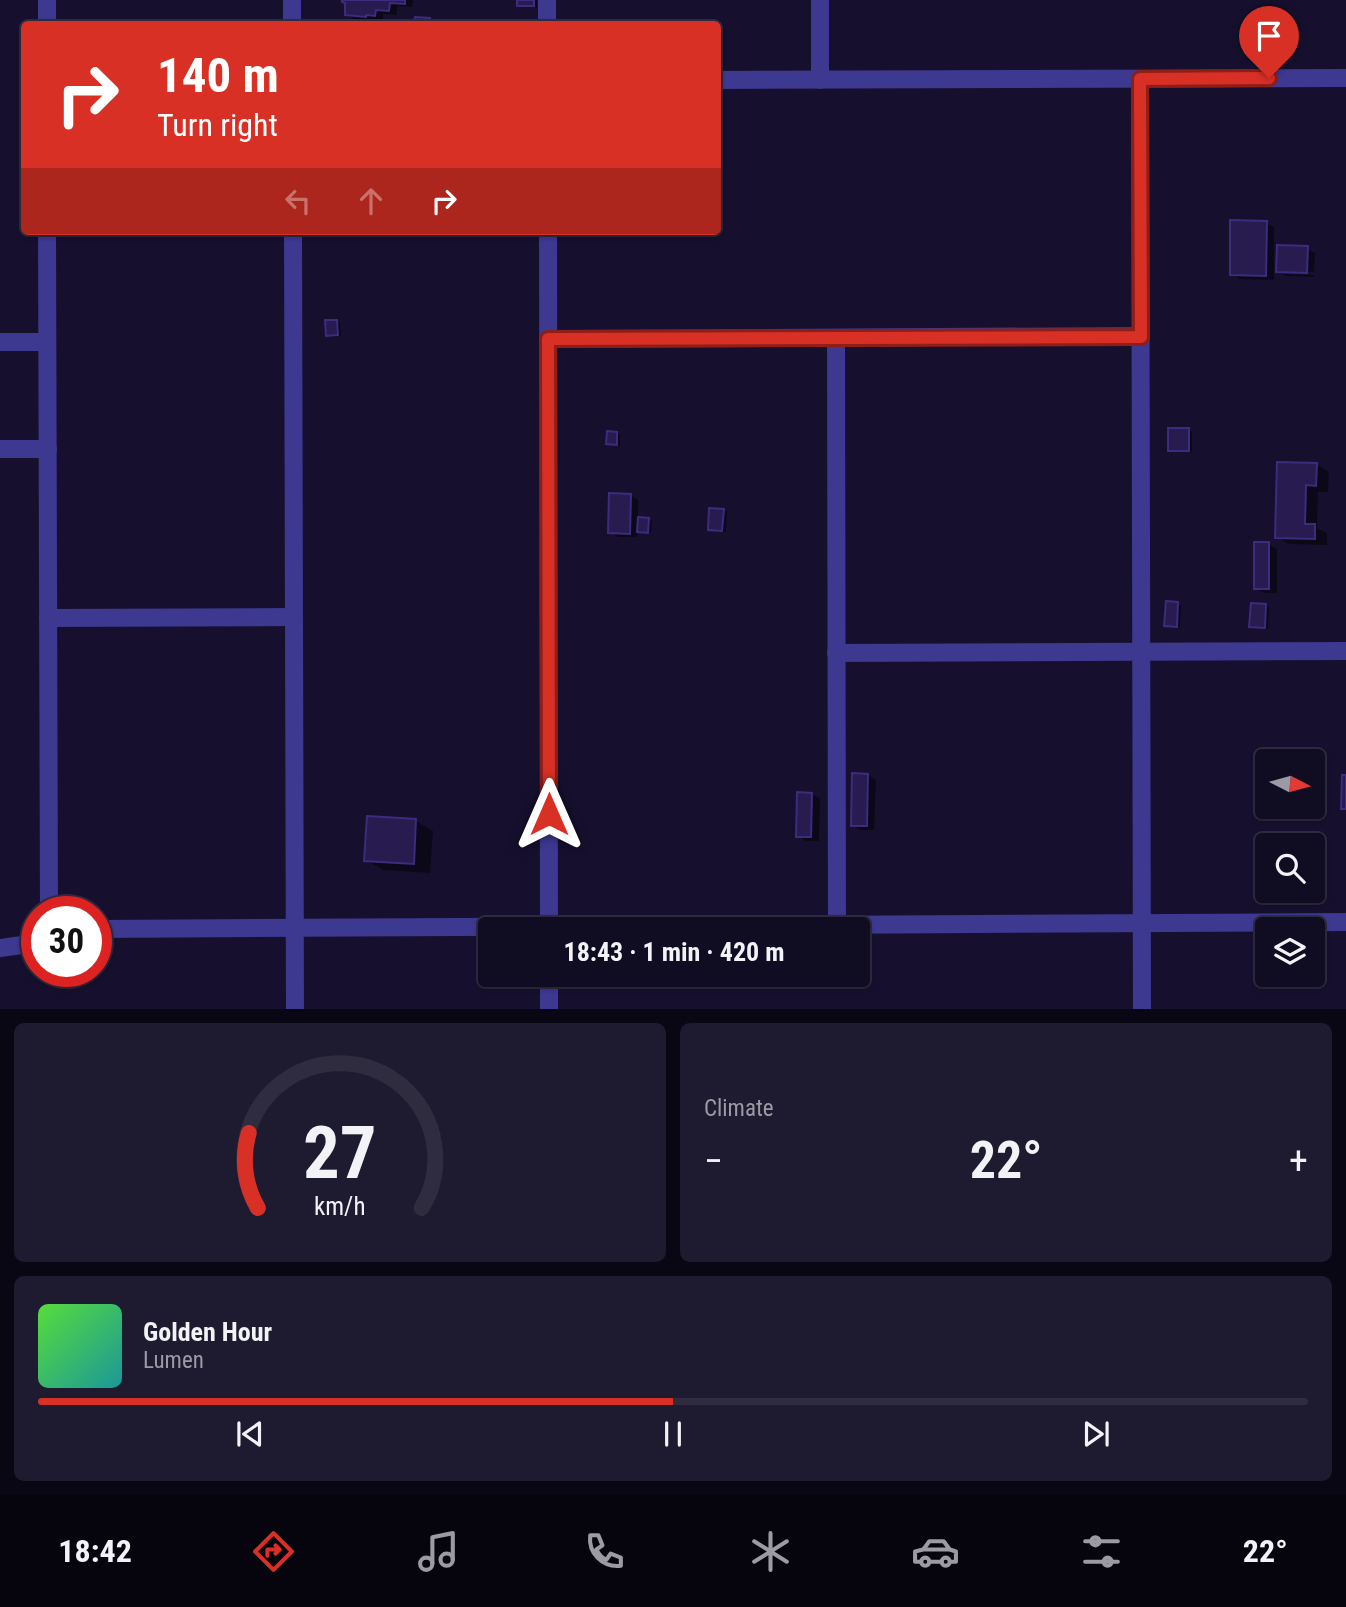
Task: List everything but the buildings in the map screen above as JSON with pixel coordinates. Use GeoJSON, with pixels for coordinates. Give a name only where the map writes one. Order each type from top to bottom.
{"type":"FeatureCollection","features":[{"type":"Feature","properties":{"kind":"street"},"geometry":{"type":"LineString","coordinates":[[47,0],[47,21]]}},
{"type":"Feature","properties":{"kind":"street"},"geometry":{"type":"LineString","coordinates":[[292,0],[292,21]]}},
{"type":"Feature","properties":{"kind":"street"},"geometry":{"type":"LineString","coordinates":[[547,0],[547,21]]}},
{"type":"Feature","properties":{"kind":"street"},"geometry":{"type":"LineString","coordinates":[[820,0],[820,80]]}},
{"type":"Feature","properties":{"kind":"street"},"geometry":{"type":"LineString","coordinates":[[721,80],[1346,78]]}},
{"type":"Feature","properties":{"kind":"street"},"geometry":{"type":"LineString","coordinates":[[1140,79],[1142,1009]]}},
{"type":"Feature","properties":{"kind":"street"},"geometry":{"type":"LineString","coordinates":[[47,235],[49,896]]}},
{"type":"Feature","properties":{"kind":"street"},"geometry":{"type":"LineString","coordinates":[[293,235],[295,1009]]}},
{"type":"Feature","properties":{"kind":"street"},"geometry":{"type":"LineString","coordinates":[[548,235],[549,917]]}},
{"type":"Feature","properties":{"kind":"street"},"geometry":{"type":"LineString","coordinates":[[548,339],[1141,337]]}},
{"type":"Feature","properties":{"kind":"street"},"geometry":{"type":"LineString","coordinates":[[836,338],[837,917]]}},
{"type":"Feature","properties":{"kind":"street"},"geometry":{"type":"LineString","coordinates":[[0,342],[47,342]]}},
{"type":"Feature","properties":{"kind":"street"},"geometry":{"type":"LineString","coordinates":[[0,449],[48,449]]}},
{"type":"Feature","properties":{"kind":"street"},"geometry":{"type":"LineString","coordinates":[[48,618],[294,617]]}},
{"type":"Feature","properties":{"kind":"street"},"geometry":{"type":"LineString","coordinates":[[836,653],[1346,651]]}},
{"type":"Feature","properties":{"kind":"street"},"geometry":{"type":"LineString","coordinates":[[870,925],[1346,922]]}},
{"type":"Feature","properties":{"kind":"street"},"geometry":{"type":"LineString","coordinates":[[112,929],[478,928]]}},
{"type":"Feature","properties":{"kind":"street"},"geometry":{"type":"LineString","coordinates":[[0,948],[21,945]]}},
{"type":"Feature","properties":{"kind":"street"},"geometry":{"type":"LineString","coordinates":[[549,987],[550,1009]]}},
{"type":"Feature","properties":{"kind":"route"},"geometry":{"type":"LineString","coordinates":[[549,814],[548,339],[1141,337],[1140,79],[1269,78]]}}]}
